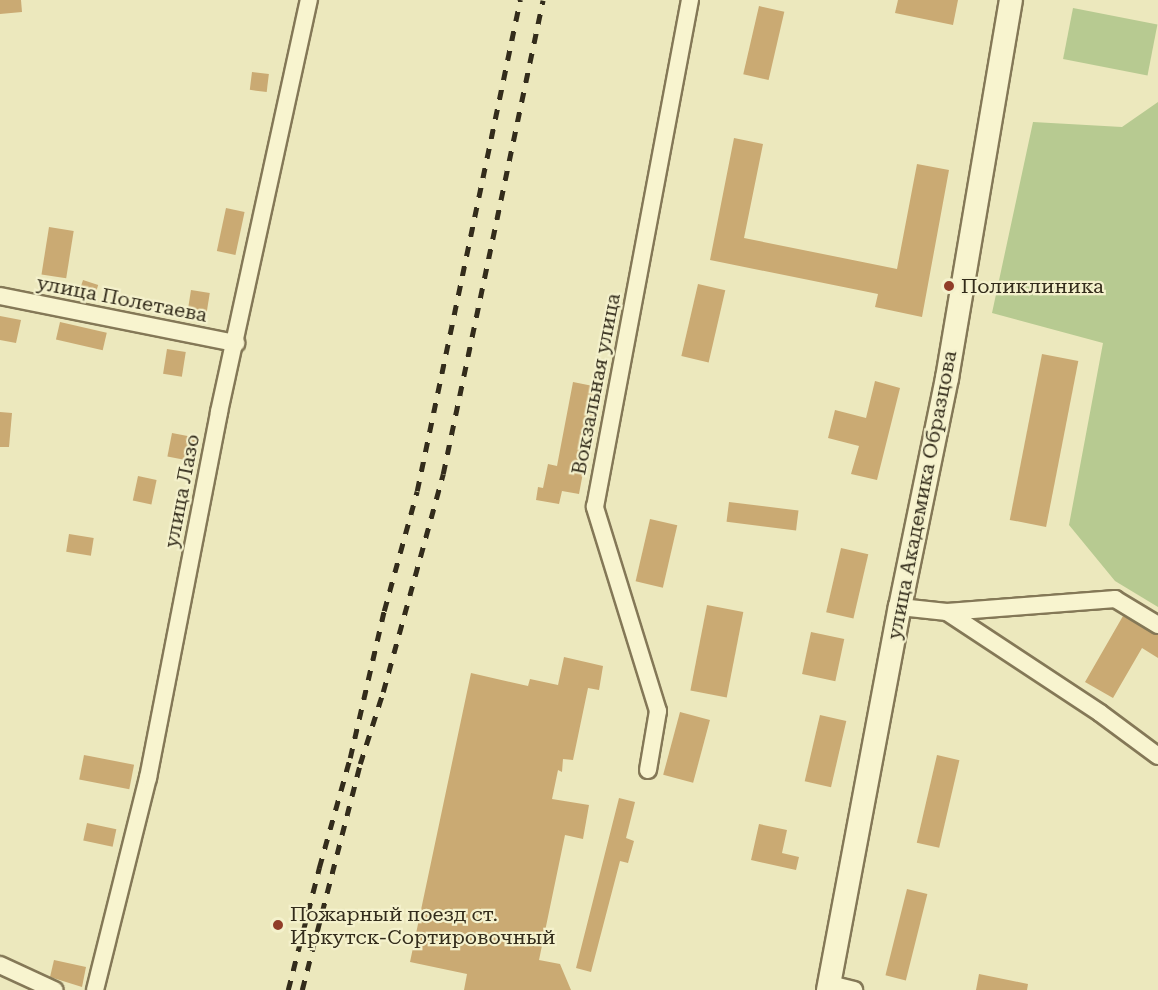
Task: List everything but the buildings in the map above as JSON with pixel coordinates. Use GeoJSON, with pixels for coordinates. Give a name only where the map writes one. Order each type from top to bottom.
{"type":"FeatureCollection","features":[{"type":"Feature","properties":{"kind":"street","name":"улица Лазо"},"geometry":{"type":"LineString","coordinates":[[95,990],[148,777],[219,412],[236,343],[309,0]]}},
{"type":"Feature","properties":{"kind":"street","name":"Вокзальная улица"},"geometry":{"type":"LineString","coordinates":[[648,770],[658,711],[595,507],[690,0]]}},
{"type":"Feature","properties":{"kind":"street","name":"улица Академика Образцова"},"geometry":{"type":"LineString","coordinates":[[829,987],[900,606],[947,378],[1011,0]]}},
{"type":"Feature","properties":{"kind":"street","name":"улица Полетаева"},"geometry":{"type":"LineString","coordinates":[[0,296],[236,343]]}},
{"type":"Feature","properties":{"kind":"street"},"geometry":{"type":"LineString","coordinates":[[900,606],[947,612],[1115,599],[1158,625]]}},
{"type":"Feature","properties":{"kind":"street"},"geometry":{"type":"LineString","coordinates":[[947,612],[1100,713],[1158,756]]}},
{"type":"Feature","properties":{"kind":"street"},"geometry":{"type":"LineString","coordinates":[[0,965],[54,990]]}},
{"type":"Feature","properties":{"kind":"street"},"geometry":{"type":"LineString","coordinates":[[829,987],[854,990]]}},
{"type":"Feature","properties":{"kind":"green space"},"geometry":{"type":"Polygon","coordinates":[[[1073,8],[1157,24],[1147,75],[1063,59],[1073,8]]]}},
{"type":"Feature","properties":{"kind":"green space"},"geometry":{"type":"Polygon","coordinates":[[[1158,102],[1158,607],[1115,581],[1069,525],[1103,343],[992,313],[1033,122],[1122,127],[1158,102]]]}},
{"type":"Feature","properties":{"kind":"railway"},"geometry":{"type":"LineString","coordinates":[[288,990],[350,758],[384,611],[417,491],[520,0]]}},
{"type":"Feature","properties":{"kind":"railway"},"geometry":{"type":"LineString","coordinates":[[302,990],[360,764],[383,692],[443,474],[543,0]]}},
{"type":"Feature","properties":{"kind":"place","name":"Поликлиника"},"geometry":{"type":"Point","coordinates":[949,286]}},
{"type":"Feature","properties":{"kind":"place","name":"Пожарный поезд ст. Иркутск-Сортировочный"},"geometry":{"type":"Point","coordinates":[278,925]}}]}
